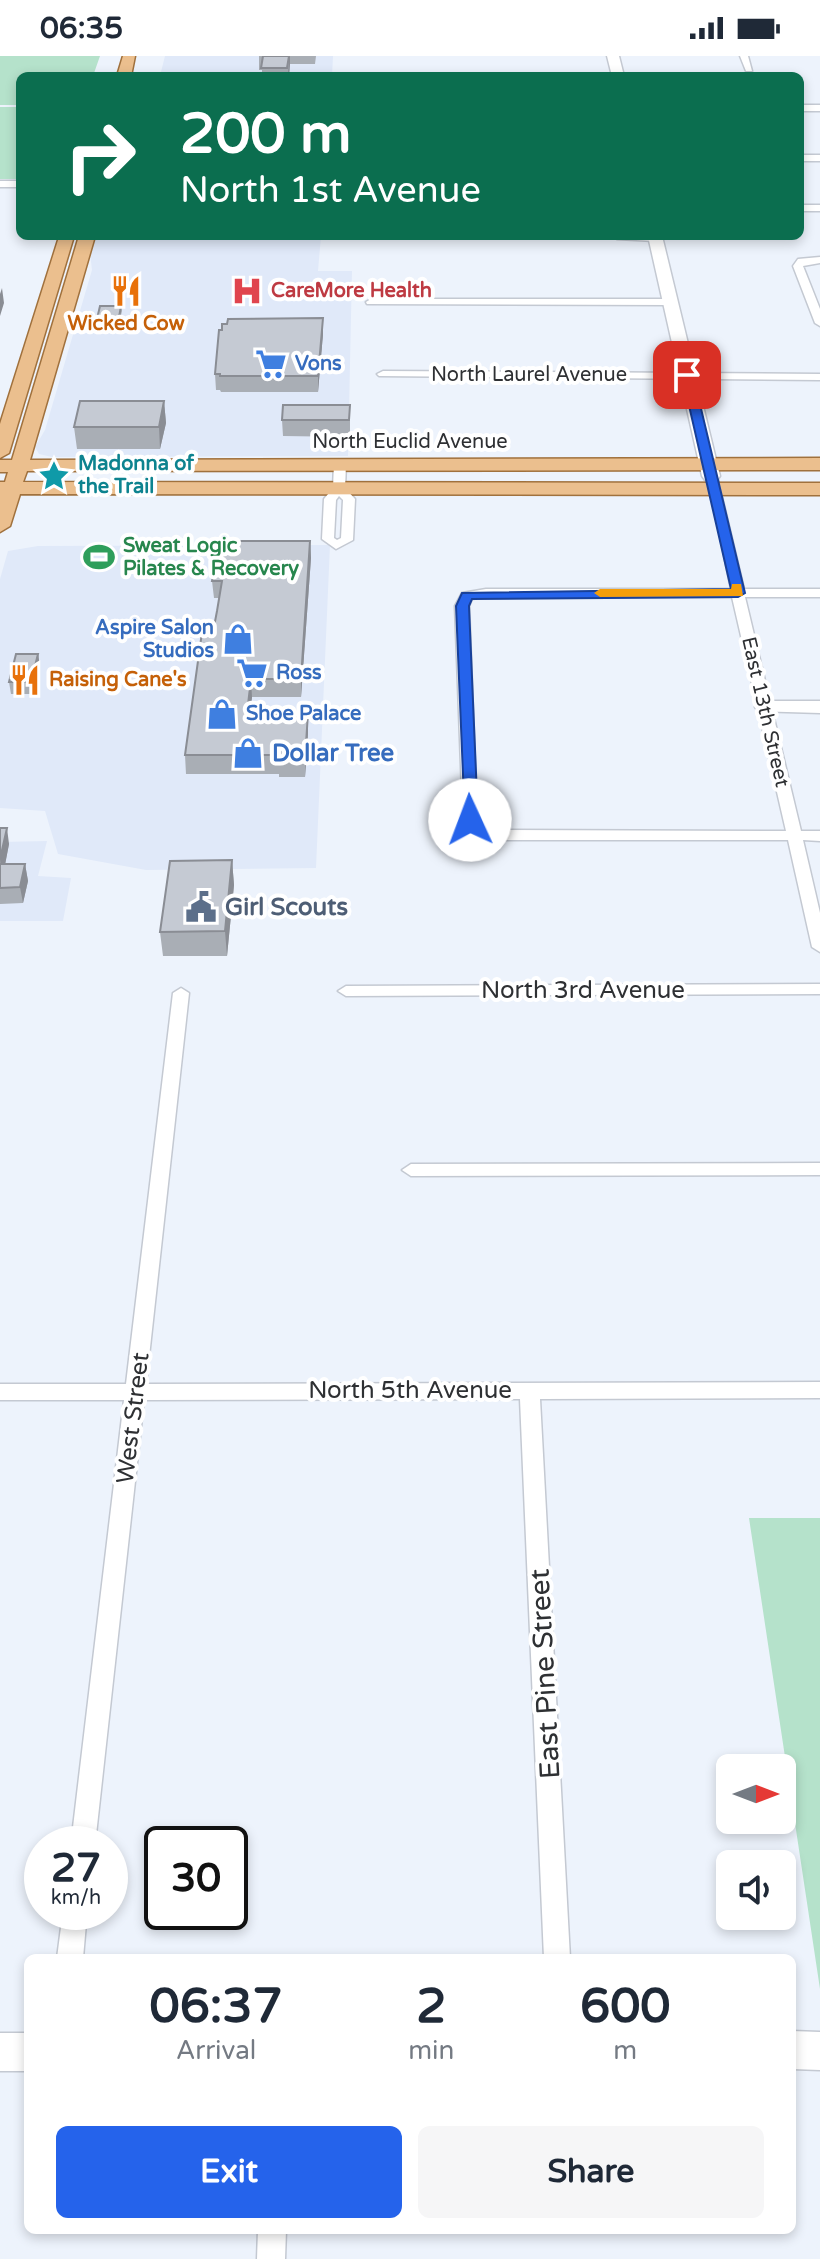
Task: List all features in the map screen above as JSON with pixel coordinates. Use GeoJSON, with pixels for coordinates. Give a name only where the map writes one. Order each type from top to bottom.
{"type":"FeatureCollection","features":[{"type":"Feature","properties":{"kind":"main road"},"geometry":{"type":"LineString","coordinates":[[0,453],[66,240]]}},
{"type":"Feature","properties":{"kind":"main road"},"geometry":{"type":"LineString","coordinates":[[0,526],[6,488],[21,466],[86,240]]}},
{"type":"Feature","properties":{"kind":"main road"},"geometry":{"type":"LineString","coordinates":[[51,294],[57,299],[57,304],[49,334],[59,338]]}},
{"type":"Feature","properties":{"kind":"main road"},"geometry":{"type":"LineString","coordinates":[[481,464],[483,489]]}},
{"type":"Feature","properties":{"kind":"main road","name":"North Euclid Avenue"},"geometry":{"type":"LineString","coordinates":[[0,466],[481,464],[711,476],[820,489]]}},
{"type":"Feature","properties":{"kind":"main road","name":"North Euclid Avenue"},"geometry":{"type":"LineString","coordinates":[[6,488],[483,489],[711,476],[820,464]]}},
{"type":"Feature","properties":{"kind":"main road"},"geometry":{"type":"LineString","coordinates":[[164,488],[168,466]]}},
{"type":"Feature","properties":{"kind":"street"},"geometry":{"type":"LineString","coordinates":[[744,56],[749,69]]}},
{"type":"Feature","properties":{"kind":"street"},"geometry":{"type":"LineString","coordinates":[[656,240],[711,476]]}},
{"type":"Feature","properties":{"kind":"street"},"geometry":{"type":"LineString","coordinates":[[819,318],[798,266],[802,261],[820,260]]}},
{"type":"Feature","properties":{"kind":"street"},"geometry":{"type":"LineString","coordinates":[[371,302],[671,302]]}},
{"type":"Feature","properties":{"kind":"street","name":"North Laurel Avenue"},"geometry":{"type":"LineString","coordinates":[[383,374],[820,377]]}},
{"type":"Feature","properties":{"kind":"street"},"geometry":{"type":"LineString","coordinates":[[339,489],[340,464]]}},
{"type":"Feature","properties":{"kind":"street","name":"East 13th Street"},"geometry":{"type":"LineString","coordinates":[[711,476],[820,947]]}},
{"type":"Feature","properties":{"kind":"street"},"geometry":{"type":"LineString","coordinates":[[820,593],[467,596],[462,606],[470,820],[480,835],[820,836]]}},
{"type":"Feature","properties":{"kind":"street"},"geometry":{"type":"LineString","coordinates":[[765,707],[820,707]]}},
{"type":"Feature","properties":{"kind":"street","name":"North 3rd Avenue"},"geometry":{"type":"LineString","coordinates":[[346,991],[820,989]]}},
{"type":"Feature","properties":{"kind":"street","name":"West Street"},"geometry":{"type":"LineString","coordinates":[[85,1826],[181,993]]}},
{"type":"Feature","properties":{"kind":"street"},"geometry":{"type":"LineString","coordinates":[[411,1170],[820,1169]]}},
{"type":"Feature","properties":{"kind":"street","name":"East Pine Street"},"geometry":{"type":"LineString","coordinates":[[530,1390],[557,1954]]}},
{"type":"Feature","properties":{"kind":"street","name":"North 5th Avenue"},"geometry":{"type":"LineString","coordinates":[[0,1392],[820,1390]]}},
{"type":"Feature","properties":{"kind":"street"},"geometry":{"type":"LineString","coordinates":[[70,1954],[73,1930]]}},
{"type":"Feature","properties":{"kind":"street"},"geometry":{"type":"LineString","coordinates":[[796,2050],[820,2051]]}},
{"type":"Feature","properties":{"kind":"street"},"geometry":{"type":"LineString","coordinates":[[0,2052],[24,2052]]}},
{"type":"Feature","properties":{"kind":"street"},"geometry":{"type":"LineString","coordinates":[[271,2259],[272,2234]]}},
{"type":"Feature","properties":{"kind":"shaded area"},"geometry":{"type":"Polygon","coordinates":[[[165,56],[333,56],[332,72],[161,72],[165,56]]]}},
{"type":"Feature","properties":{"kind":"shaded area"},"geometry":{"type":"Polygon","coordinates":[[[93,240],[321,240],[318,271],[352,271],[348,456],[52,457],[39,454],[35,447],[45,430],[92,270],[90,253],[93,240]]]}},
{"type":"Feature","properties":{"kind":"shaded area"},"geometry":{"type":"Polygon","coordinates":[[[330,545],[316,868],[146,870],[58,854],[45,811],[0,808],[0,579],[8,551],[38,546],[330,545]]]}},
{"type":"Feature","properties":{"kind":"shaded area"},"geometry":{"type":"Polygon","coordinates":[[[47,841],[38,876],[71,878],[63,921],[0,921],[0,842],[47,841]]]}},
{"type":"Feature","properties":{"kind":"green space"},"geometry":{"type":"Polygon","coordinates":[[[0,56],[100,56],[94,72],[16,72],[16,105],[0,105],[0,56]]]}},
{"type":"Feature","properties":{"kind":"green space"},"geometry":{"type":"Polygon","coordinates":[[[0,107],[16,107],[16,179],[0,179],[0,107]]]}},
{"type":"Feature","properties":{"kind":"green space"},"geometry":{"type":"Polygon","coordinates":[[[749,1518],[820,1518],[820,1989],[796,1830],[796,1754],[785,1754],[749,1518]]]}},
{"type":"Feature","properties":{"kind":"building"},"geometry":{"type":"Polygon","coordinates":[[[263,56],[289,56],[287,68],[261,68],[263,56]]]}},
{"type":"Feature","properties":{"kind":"building"},"geometry":{"type":"Polygon","coordinates":[[[100,306],[121,306],[118,323],[96,323],[100,306]]]}},
{"type":"Feature","properties":{"kind":"building","name":"Vons"},"geometry":{"type":"Polygon","coordinates":[[[323,318],[318,376],[215,374],[219,330],[228,319],[323,318]]]}},
{"type":"Feature","properties":{"kind":"building"},"geometry":{"type":"Polygon","coordinates":[[[80,401],[164,401],[159,427],[74,427],[80,401]]]}},
{"type":"Feature","properties":{"kind":"building"},"geometry":{"type":"Polygon","coordinates":[[[283,405],[350,405],[349,420],[282,420],[283,405]]]}},
{"type":"Feature","properties":{"kind":"building"},"geometry":{"type":"Polygon","coordinates":[[[219,541],[310,541],[301,679],[251,679],[247,713],[308,713],[305,759],[278,759],[279,755],[185,755],[202,632],[213,632],[222,581],[212,581],[219,541]]]}},
{"type":"Feature","properties":{"kind":"building"},"geometry":{"type":"Polygon","coordinates":[[[16,654],[38,654],[31,682],[9,682],[16,654]]]}},
{"type":"Feature","properties":{"kind":"building"},"geometry":{"type":"Polygon","coordinates":[[[0,828],[7,828],[0,859],[0,828]]]}},
{"type":"Feature","properties":{"kind":"building"},"geometry":{"type":"Polygon","coordinates":[[[232,860],[225,931],[160,932],[170,861],[232,860]]]}},
{"type":"Feature","properties":{"kind":"building"},"geometry":{"type":"Polygon","coordinates":[[[0,864],[25,864],[20,887],[0,888],[0,864]]]}},
{"type":"Feature","properties":{"kind":"slow traffic"},"geometry":{"type":"LineString","coordinates":[[600,593],[738,593],[737,587]]}},
{"type":"Feature","properties":{"kind":"place","name":"Wicked Cow"},"geometry":{"type":"Point","coordinates":[126,291]}},
{"type":"Feature","properties":{"kind":"place","name":"CareMore Health"},"geometry":{"type":"Point","coordinates":[247,291]}},
{"type":"Feature","properties":{"kind":"place","name":"Vons"},"geometry":{"type":"Point","coordinates":[271,364]}},
{"type":"Feature","properties":{"kind":"place","name":"Madonna of the Trail"},"geometry":{"type":"Point","coordinates":[54,476]}},
{"type":"Feature","properties":{"kind":"place","name":"Sweat Logic Pilates & Recovery"},"geometry":{"type":"Point","coordinates":[99,557]}},
{"type":"Feature","properties":{"kind":"place","name":"Aspire Salon Studios"},"geometry":{"type":"Point","coordinates":[238,639]}},
{"type":"Feature","properties":{"kind":"place","name":"Ross"},"geometry":{"type":"Point","coordinates":[252,673]}},
{"type":"Feature","properties":{"kind":"place","name":"Raising Cane's"},"geometry":{"type":"Point","coordinates":[25,680]}},
{"type":"Feature","properties":{"kind":"place","name":"Shoe Palace"},"geometry":{"type":"Point","coordinates":[222,714]}},
{"type":"Feature","properties":{"kind":"place","name":"Dollar Tree"},"geometry":{"type":"Point","coordinates":[248,753]}},
{"type":"Feature","properties":{"kind":"place","name":"Girl Scouts"},"geometry":{"type":"Point","coordinates":[201,907]}},
{"type":"Feature","properties":{"kind":"route"},"geometry":{"type":"LineString","coordinates":[[470,820],[462,606],[467,596],[486,593],[738,593],[687,375]]}}]}
